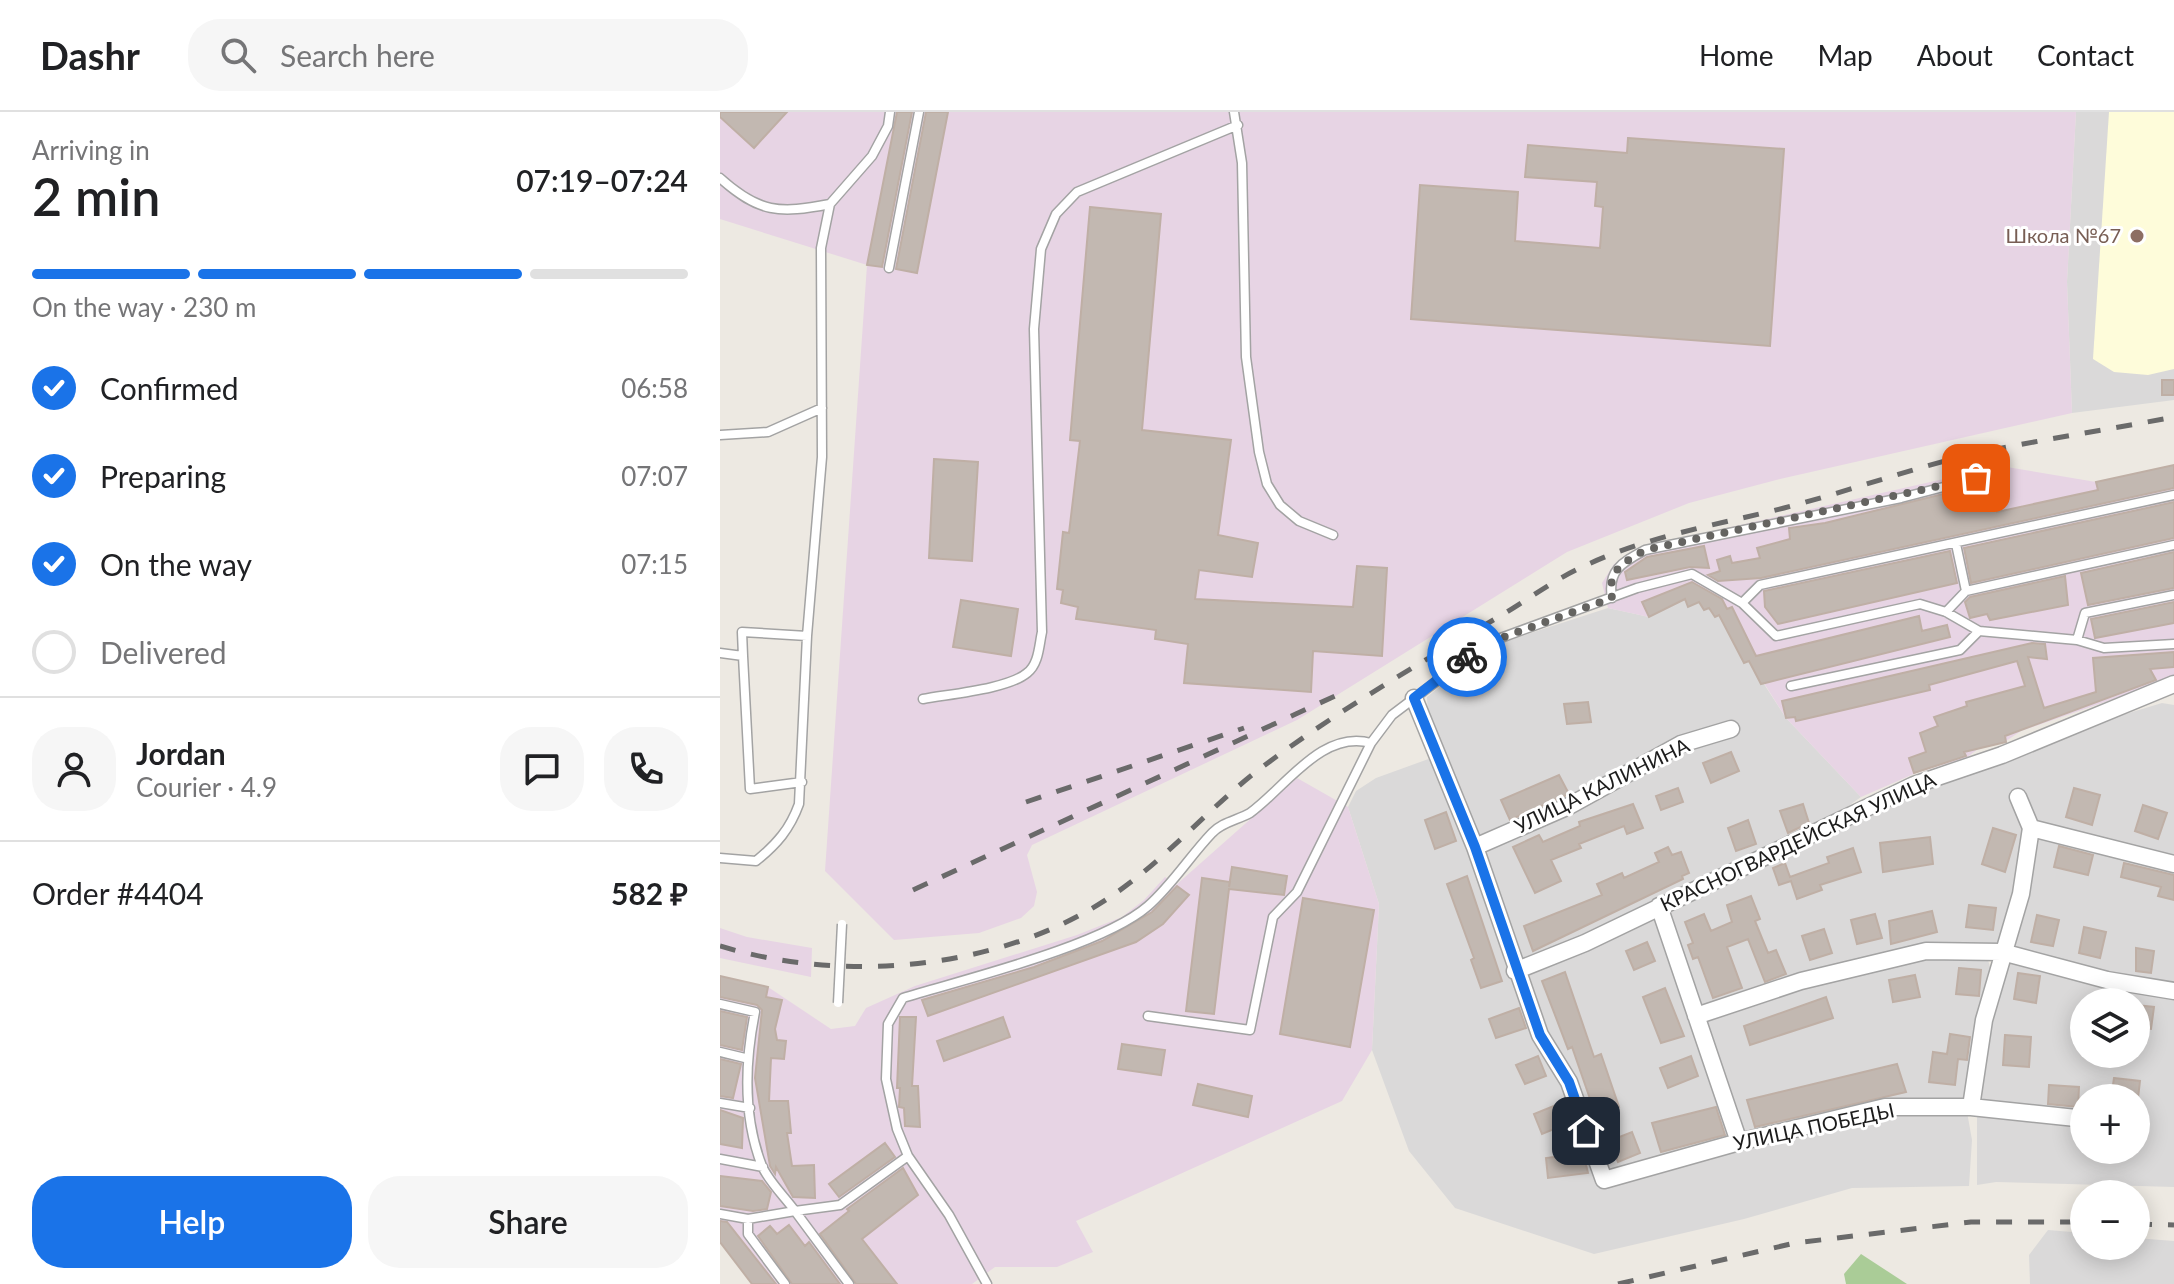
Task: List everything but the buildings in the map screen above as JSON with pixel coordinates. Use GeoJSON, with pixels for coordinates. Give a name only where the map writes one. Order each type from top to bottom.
{"type":"FeatureCollection","features":[{"type":"Feature","properties":{"kind":"street","name":"КРАСНОГВАРДЕЙСКАЯ УЛИЦА"},"geometry":{"type":"LineString","coordinates":[[1515,971],[1585,943],[1914,785],[2002,755],[2174,684]]}},
{"type":"Feature","properties":{"kind":"street"},"geometry":{"type":"LineString","coordinates":[[1414,698],[1475,847],[1515,971]]}},
{"type":"Feature","properties":{"kind":"street","name":"УЛИЦА КАЛИНИНА"},"geometry":{"type":"LineString","coordinates":[[1475,847],[1569,806],[1681,744],[1731,729]]}},
{"type":"Feature","properties":{"kind":"street"},"geometry":{"type":"LineString","coordinates":[[1971,1107],[1984,1020],[2021,894],[2031,828],[2018,797]]}},
{"type":"Feature","properties":{"kind":"street"},"geometry":{"type":"LineString","coordinates":[[2031,828],[2174,864]]}},
{"type":"Feature","properties":{"kind":"street"},"geometry":{"type":"LineString","coordinates":[[1659,906],[1739,1142]]}},
{"type":"Feature","properties":{"kind":"street"},"geometry":{"type":"LineString","coordinates":[[1696,1016],[1863,964],[1926,951],[2002,952],[2107,980],[2174,991]]}},
{"type":"Feature","properties":{"kind":"street","name":"УЛИЦА ПОБЕДЫ"},"geometry":{"type":"LineString","coordinates":[[1515,971],[1540,1035],[1569,1082],[1604,1180],[1739,1142],[1885,1107],[1971,1107],[2070,1117]]}},
{"type":"Feature","properties":{"kind":"lane"},"geometry":{"type":"LineString","coordinates":[[720,858],[756,861],[777,844],[792,824],[802,782],[807,636],[822,457],[821,248],[830,204],[872,156],[888,126],[890,112]]}},
{"type":"Feature","properties":{"kind":"lane"},"geometry":{"type":"LineString","coordinates":[[889,268],[919,112]]}},
{"type":"Feature","properties":{"kind":"lane"},"geometry":{"type":"LineString","coordinates":[[1234,112],[1238,125],[1244,208],[1246,357],[1259,452],[1267,484],[1280,505],[1299,521],[1333,535]]}},
{"type":"Feature","properties":{"kind":"lane"},"geometry":{"type":"LineString","coordinates":[[923,699],[1008,682],[1028,673],[1037,657],[1042,632],[1034,329],[1041,249],[1056,214],[1077,192],[1238,125]]}},
{"type":"Feature","properties":{"kind":"lane"},"geometry":{"type":"LineString","coordinates":[[720,178],[745,200],[765,208],[802,209],[830,204]]}},
{"type":"Feature","properties":{"kind":"lane"},"geometry":{"type":"LineString","coordinates":[[720,435],[768,432],[822,408]]}},
{"type":"Feature","properties":{"kind":"lane"},"geometry":{"type":"LineString","coordinates":[[1612,598],[1610,585],[1617,566],[1645,550],[1901,498],[2001,472]]}},
{"type":"Feature","properties":{"kind":"lane"},"geometry":{"type":"LineString","coordinates":[[1742,603],[1760,585],[2174,495]]}},
{"type":"Feature","properties":{"kind":"lane"},"geometry":{"type":"LineString","coordinates":[[1956,544],[1966,591]]}},
{"type":"Feature","properties":{"kind":"lane"},"geometry":{"type":"LineString","coordinates":[[1946,612],[1966,591],[2174,545]]}},
{"type":"Feature","properties":{"kind":"lane"},"geometry":{"type":"LineString","coordinates":[[1148,1016],[1250,1030],[1273,917],[1297,892],[1371,743],[1392,715],[1487,643],[1612,598],[1692,574],[1742,603],[1776,636],[1920,604],[1946,612],[1979,631],[2077,640],[2104,648],[2174,644]]}},
{"type":"Feature","properties":{"kind":"lane"},"geometry":{"type":"LineString","coordinates":[[2077,640],[2085,613],[2174,595]]}},
{"type":"Feature","properties":{"kind":"lane"},"geometry":{"type":"LineString","coordinates":[[1791,686],[1960,650],[1979,631]]}},
{"type":"Feature","properties":{"kind":"lane"},"geometry":{"type":"LineString","coordinates":[[802,782],[750,789],[742,632],[807,636]]}},
{"type":"Feature","properties":{"kind":"lane"},"geometry":{"type":"LineString","coordinates":[[720,653],[743,656]]}},
{"type":"Feature","properties":{"kind":"lane"},"geometry":{"type":"LineString","coordinates":[[987,1284],[949,1215],[908,1156],[897,1129],[886,1079],[888,1024],[903,998],[1080,941],[1126,922],[1148,905],[1215,829],[1249,813],[1324,751],[1355,739],[1371,743]]}},
{"type":"Feature","properties":{"kind":"lane"},"geometry":{"type":"LineString","coordinates":[[838,1003],[842,924]]}},
{"type":"Feature","properties":{"kind":"lane"},"geometry":{"type":"LineString","coordinates":[[720,1004],[755,1012],[745,1058],[750,1108],[763,1167],[849,1284]]}},
{"type":"Feature","properties":{"kind":"lane"},"geometry":{"type":"LineString","coordinates":[[720,1052],[745,1058]]}},
{"type":"Feature","properties":{"kind":"lane"},"geometry":{"type":"LineString","coordinates":[[720,1103],[750,1108]]}},
{"type":"Feature","properties":{"kind":"lane"},"geometry":{"type":"LineString","coordinates":[[720,1214],[748,1219],[840,1205],[908,1156]]}},
{"type":"Feature","properties":{"kind":"lane"},"geometry":{"type":"LineString","coordinates":[[720,1159],[763,1167]]}},
{"type":"Feature","properties":{"kind":"lane"},"geometry":{"type":"LineString","coordinates":[[748,1219],[748,1234],[785,1284]]}},
{"type":"Feature","properties":{"kind":"shaded area"},"geometry":{"type":"Polygon","coordinates":[[[720,112],[2076,112],[2067,282],[2072,413],[1780,479],[1689,503],[1567,552],[1297,720],[1032,845],[1027,855],[1037,892],[1034,906],[1021,918],[979,933],[894,940],[825,871],[867,265],[720,219],[720,112]]]}},
{"type":"Feature","properties":{"kind":"shaded area","name":"Школа №67"},"geometry":{"type":"Polygon","coordinates":[[[2076,112],[2174,112],[2174,400],[2072,413],[2067,282],[2076,112]]]}},
{"type":"Feature","properties":{"kind":"shaded area","name":"Школа №67"},"geometry":{"type":"Polygon","coordinates":[[[2109,112],[2174,112],[2174,369],[2148,375],[2114,372],[2093,359],[2109,112]]]}},
{"type":"Feature","properties":{"kind":"shaded area"},"geometry":{"type":"Polygon","coordinates":[[[2174,465],[2174,678],[2021,731],[2006,741],[1978,749],[1966,758],[1916,773],[1861,797],[1786,718],[1750,661],[1744,663],[1720,615],[1715,617],[1709,608],[1704,610],[1699,602],[1688,607],[1684,599],[1649,617],[1608,608],[1602,583],[1614,564],[1643,547],[2001,466],[2096,482],[2174,465]]]}},
{"type":"Feature","properties":{"kind":"shaded area"},"geometry":{"type":"Polygon","coordinates":[[[1685,599],[1699,602],[1719,615],[1744,663],[1749,661],[1786,718],[1861,797],[1826,822],[1584,938],[1519,965],[1428,716],[1427,697],[1488,647],[1608,608],[1649,617],[1685,599]]]}},
{"type":"Feature","properties":{"kind":"shaded area"},"geometry":{"type":"Polygon","coordinates":[[[2162,703],[2174,705],[2174,860],[2023,824],[2016,893],[1999,945],[1975,944],[1700,1008],[1665,910],[1915,791],[2076,729],[2162,703]]]}},
{"type":"Feature","properties":{"kind":"shaded area"},"geometry":{"type":"Polygon","coordinates":[[[1434,757],[1565,1083],[1600,1187],[1740,1146],[1886,1111],[1967,1112],[1972,1140],[1969,1186],[1852,1188],[1744,1219],[1594,1254],[1455,1208],[1409,1151],[1372,1050],[1379,904],[1348,807],[1356,791],[1376,778],[1434,757]]]}},
{"type":"Feature","properties":{"kind":"shaded area"},"geometry":{"type":"Polygon","coordinates":[[[1297,778],[1348,807],[1379,904],[1372,1050],[1342,1101],[1076,1221],[1093,1252],[1057,1267],[995,1267],[972,1284],[752,1284],[720,1242],[720,976],[768,987],[831,1029],[855,1026],[866,1008],[915,986],[1077,935],[1122,917],[1144,900],[1165,877],[1176,885],[1297,778]]]}},
{"type":"Feature","properties":{"kind":"shaded area"},"geometry":{"type":"Polygon","coordinates":[[[2041,836],[2174,868],[2174,1187],[2150,1186],[2150,1180],[2070,1180],[2070,1184],[1996,1182],[1977,1185],[1977,1102],[1989,1022],[2036,840],[2041,836]]]}},
{"type":"Feature","properties":{"kind":"shaded area"},"geometry":{"type":"Polygon","coordinates":[[[1654,915],[1732,1139],[1607,1173],[1544,1034],[1522,975],[1654,915]]]}},
{"type":"Feature","properties":{"kind":"shaded area"},"geometry":{"type":"Polygon","coordinates":[[[720,928],[747,937],[812,948],[811,977],[720,958],[720,928]]]}},
{"type":"Feature","properties":{"kind":"shaded area"},"geometry":{"type":"Polygon","coordinates":[[[1927,955],[1988,960],[1991,970],[1967,1103],[1743,1136],[1703,1019],[1801,985],[1927,955]]]}},
{"type":"Feature","properties":{"kind":"shaded area"},"geometry":{"type":"Polygon","coordinates":[[[2048,1230],[2070,1232],[2070,1260],[2150,1260],[2150,1239],[2174,1241],[2174,1284],[2030,1284],[2029,1255],[2048,1230]]]}},
{"type":"Feature","properties":{"kind":"green space"},"geometry":{"type":"Polygon","coordinates":[[[1861,1254],[1907,1284],[1846,1284],[1844,1274],[1861,1254]]]}},
{"type":"Feature","properties":{"kind":"railway"},"geometry":{"type":"LineString","coordinates":[[720,946],[768,958],[819,965],[871,966],[922,963],[974,954],[1023,940],[1070,920],[1113,895],[1153,864],[1246,780],[1321,725],[1578,569],[1654,540],[1807,502],[1969,455],[2174,417]]}},
{"type":"Feature","properties":{"kind":"railway"},"geometry":{"type":"LineString","coordinates":[[913,890],[1348,690]]}},
{"type":"Feature","properties":{"kind":"railway"},"geometry":{"type":"LineString","coordinates":[[1026,802],[1244,728]]}},
{"type":"Feature","properties":{"kind":"railway"},"geometry":{"type":"LineString","coordinates":[[1618,1284],[1795,1243],[1971,1222],[2070,1222]]}},
{"type":"Feature","properties":{"kind":"railway"},"geometry":{"type":"LineString","coordinates":[[2150,1224],[2174,1225]]}},
{"type":"Feature","properties":{"kind":"way so far"},"geometry":{"type":"LineString","coordinates":[[1467,657],[1487,643],[1612,598],[1610,585],[1617,566],[1645,550],[1901,498],[1976,478]]}},
{"type":"Feature","properties":{"kind":"place","name":"Школа №67"},"geometry":{"type":"Point","coordinates":[2137,236]}},
{"type":"Feature","properties":{"kind":"route"},"geometry":{"type":"LineString","coordinates":[[1467,657],[1414,698],[1475,847],[1515,971],[1540,1035],[1569,1082],[1586,1131]]}}]}
